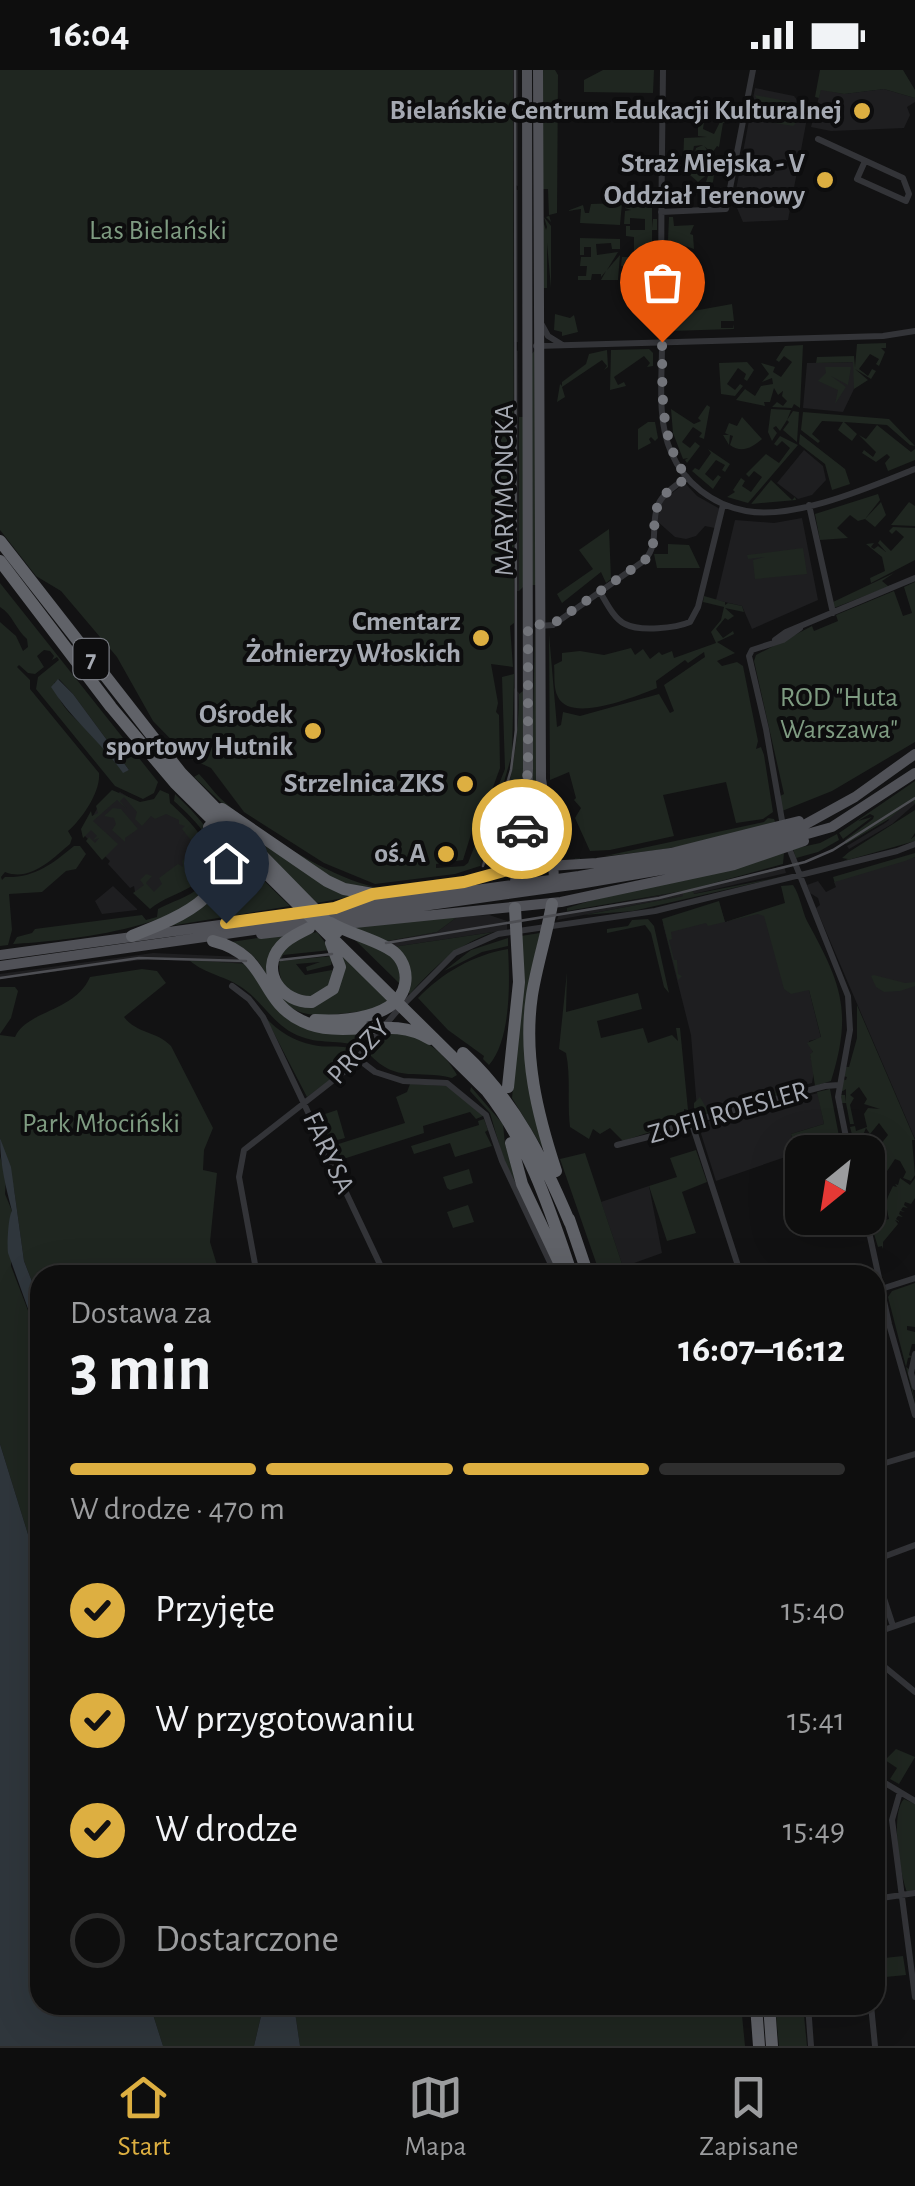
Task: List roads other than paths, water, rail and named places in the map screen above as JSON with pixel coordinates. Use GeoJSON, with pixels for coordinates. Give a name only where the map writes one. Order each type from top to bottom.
{"type":"FeatureCollection","features":[{"type":"Feature","properties":{"kind":"highway","name":"7"},"geometry":{"type":"LineString","coordinates":[[0,540],[119,697],[190,782],[393,992],[482,1072],[511,1107],[540,1154],[585,1265]]}},
{"type":"Feature","properties":{"kind":"highway","name":"7"},"geometry":{"type":"LineString","coordinates":[[0,561],[111,706],[191,800],[322,919]]}},
{"type":"Feature","properties":{"kind":"highway"},"geometry":{"type":"LineString","coordinates":[[190,782],[323,879],[344,889],[373,894]]}},
{"type":"Feature","properties":{"kind":"highway"},"geometry":{"type":"LineString","coordinates":[[129,941],[196,906],[218,882],[222,864],[219,844],[191,800]]}},
{"type":"Feature","properties":{"kind":"highway"},"geometry":{"type":"LineString","coordinates":[[550,910],[531,1002],[531,1066],[540,1117],[570,1222]]}},
{"type":"Feature","properties":{"kind":"highway"},"geometry":{"type":"LineString","coordinates":[[508,1088],[519,982],[515,914]]}},
{"type":"Feature","properties":{"kind":"highway"},"geometry":{"type":"LineString","coordinates":[[322,919],[339,959],[338,980],[322,999],[301,1002],[279,989],[273,977],[273,962],[280,946],[322,919]]}},
{"type":"Feature","properties":{"kind":"highway"},"geometry":{"type":"LineString","coordinates":[[281,1006],[302,1017],[323,1021],[380,1011],[401,995],[405,973],[395,953],[322,919]]}},
{"type":"Feature","properties":{"kind":"highway"},"geometry":{"type":"LineString","coordinates":[[213,941],[251,959],[281,1006],[296,1019],[319,1027],[384,1027],[420,1033],[453,1055]]}},
{"type":"Feature","properties":{"kind":"highway","name":"7"},"geometry":{"type":"LineString","coordinates":[[409,1007],[487,1091],[520,1141],[540,1182],[565,1265]]}},
{"type":"Feature","properties":{"kind":"highway"},"geometry":{"type":"LineString","coordinates":[[511,1143],[522,1184],[563,1265]]}},
{"type":"Feature","properties":{"kind":"highway"},"geometry":{"type":"LineString","coordinates":[[757,2015],[760,2046]]}},
{"type":"Feature","properties":{"kind":"highway"},"geometry":{"type":"LineString","coordinates":[[770,2015],[772,2046]]}},
{"type":"Feature","properties":{"kind":"main road","name":"MARYMONCKA"},"geometry":{"type":"LineString","coordinates":[[527,70],[532,93],[532,195],[525,348],[541,779],[554,866],[550,910]]}},
{"type":"Feature","properties":{"kind":"main road","name":"MARYMONCKA"},"geometry":{"type":"LineString","coordinates":[[532,93],[538,70]]}},
{"type":"Feature","properties":{"kind":"main road","name":"MARYMONCKA"},"geometry":{"type":"LineString","coordinates":[[515,914],[515,868],[527,794],[534,626],[540,320],[532,195]]}},
{"type":"Feature","properties":{"kind":"main road"},"geometry":{"type":"LineString","coordinates":[[0,956],[28,956],[322,919],[550,910],[734,864],[841,806],[915,754]]}},
{"type":"Feature","properties":{"kind":"main road"},"geometry":{"type":"LineString","coordinates":[[322,919],[373,894],[464,882],[515,868],[635,860],[832,827],[915,773]]}},
{"type":"Feature","properties":{"kind":"main road"},"geometry":{"type":"LineString","coordinates":[[129,941],[156,948],[213,941],[489,892],[708,862],[785,837]]}},
{"type":"Feature","properties":{"kind":"main road"},"geometry":{"type":"LineString","coordinates":[[0,966],[28,956]]}},
{"type":"Feature","properties":{"kind":"street"},"geometry":{"type":"LineString","coordinates":[[663,70],[664,426],[671,452],[687,478],[704,494],[723,504],[760,512],[808,505],[915,469]]}},
{"type":"Feature","properties":{"kind":"street"},"geometry":{"type":"LineString","coordinates":[[661,212],[726,209],[753,70]]}},
{"type":"Feature","properties":{"kind":"street"},"geometry":{"type":"LineString","coordinates":[[818,140],[865,161],[902,178],[909,194],[906,200],[858,179],[865,161]]}},
{"type":"Feature","properties":{"kind":"street"},"geometry":{"type":"LineString","coordinates":[[540,320],[548,336],[562,344]]}},
{"type":"Feature","properties":{"kind":"street"},"geometry":{"type":"LineString","coordinates":[[525,348],[884,336],[915,330]]}},
{"type":"Feature","properties":{"kind":"street"},"geometry":{"type":"LineString","coordinates":[[534,626],[553,624],[650,553],[658,504],[687,478]]}},
{"type":"Feature","properties":{"kind":"street"},"geometry":{"type":"LineString","coordinates":[[600,592],[621,622],[630,626],[678,626],[690,622],[698,607],[723,504]]}},
{"type":"Feature","properties":{"kind":"street"},"geometry":{"type":"LineString","coordinates":[[808,505],[833,613]]}},
{"type":"Feature","properties":{"kind":"street"},"geometry":{"type":"LineString","coordinates":[[845,1135],[838,1085],[849,1038],[849,1005],[783,829],[750,653],[915,578]]}},
{"type":"Feature","properties":{"kind":"street","name":"PROZY"},"geometry":{"type":"LineString","coordinates":[[255,1265],[238,1177],[242,1155],[251,1143],[306,1104],[358,1059],[432,974],[469,945],[498,934],[655,911],[915,844]]}},
{"type":"Feature","properties":{"kind":"street","name":"FARYSA"},"geometry":{"type":"LineString","coordinates":[[232,986],[250,999],[262,1015],[380,1265]]}},
{"type":"Feature","properties":{"kind":"street"},"geometry":{"type":"LineString","coordinates":[[358,1059],[375,1072],[402,1081],[446,1082],[486,1116],[502,1161],[551,1265]]}},
{"type":"Feature","properties":{"kind":"street","name":"ZOFII ROESLER"},"geometry":{"type":"LineString","coordinates":[[617,1145],[691,1121],[838,1085]]}},
{"type":"Feature","properties":{"kind":"street"},"geometry":{"type":"LineString","coordinates":[[691,1121],[738,1265]]}},
{"type":"Feature","properties":{"kind":"street"},"geometry":{"type":"LineString","coordinates":[[869,1235],[874,1265]]}},
{"type":"Feature","properties":{"kind":"street"},"geometry":{"type":"LineString","coordinates":[[885,1288],[915,1278]]}},
{"type":"Feature","properties":{"kind":"street"},"geometry":{"type":"LineString","coordinates":[[885,1311],[915,1414]]}},
{"type":"Feature","properties":{"kind":"street"},"geometry":{"type":"LineString","coordinates":[[915,1354],[911,1372],[915,1387]]}},
{"type":"Feature","properties":{"kind":"street"},"geometry":{"type":"LineString","coordinates":[[885,1463],[915,1454]]}},
{"type":"Feature","properties":{"kind":"street"},"geometry":{"type":"LineString","coordinates":[[885,1556],[915,1545]]}},
{"type":"Feature","properties":{"kind":"street"},"geometry":{"type":"LineString","coordinates":[[885,1600],[894,1626]]}},
{"type":"Feature","properties":{"kind":"street"},"geometry":{"type":"LineString","coordinates":[[885,1629],[915,1619]]}},
{"type":"Feature","properties":{"kind":"street"},"geometry":{"type":"LineString","coordinates":[[885,1667],[915,1692]]}},
{"type":"Feature","properties":{"kind":"street"},"geometry":{"type":"LineString","coordinates":[[885,1783],[915,1801]]}},
{"type":"Feature","properties":{"kind":"street"},"geometry":{"type":"LineString","coordinates":[[900,1792],[892,1820],[915,1997]]}},
{"type":"Feature","properties":{"kind":"street"},"geometry":{"type":"LineString","coordinates":[[885,1898],[915,1892]]}},
{"type":"Feature","properties":{"kind":"street"},"geometry":{"type":"LineString","coordinates":[[809,2015],[811,2046]]}},
{"type":"Feature","properties":{"kind":"street"},"geometry":{"type":"LineString","coordinates":[[872,2015],[875,2046]]}},
{"type":"Feature","properties":{"kind":"tram line"},"geometry":{"type":"LineString","coordinates":[[483,866],[511,770],[516,730],[515,70]]}},
{"type":"Feature","properties":{"kind":"tram line"},"geometry":{"type":"LineString","coordinates":[[386,943],[659,898],[805,862],[833,850],[915,798]]}},
{"type":"Feature","properties":{"kind":"tram line"},"geometry":{"type":"LineString","coordinates":[[280,960],[332,954]]}},
{"type":"Feature","properties":{"kind":"tram line"},"geometry":{"type":"LineString","coordinates":[[0,978],[139,958],[246,961]]}},
{"type":"Feature","properties":{"kind":"place","name":"Bielańskie Centrum Edukacji Kulturalnej"},"geometry":{"type":"Point","coordinates":[862,111]}},
{"type":"Feature","properties":{"kind":"place","name":"Straż Miejska - V Oddział Terenowy"},"geometry":{"type":"Point","coordinates":[825,180]}},
{"type":"Feature","properties":{"kind":"place","name":"Cmentarz Żołnierzy Włoskich"},"geometry":{"type":"Point","coordinates":[481,638]}},
{"type":"Feature","properties":{"kind":"place","name":"Ośrodek sportowy Hutnik"},"geometry":{"type":"Point","coordinates":[313,731]}},
{"type":"Feature","properties":{"kind":"place","name":"Strzelnica ZKS"},"geometry":{"type":"Point","coordinates":[465,784]}},
{"type":"Feature","properties":{"kind":"place","name":"oś. A"},"geometry":{"type":"Point","coordinates":[446,854]}},
{"type":"Feature","properties":{"kind":"park label","name":"Las Bielański"},"geometry":{"type":"Point","coordinates":[158,231]}},
{"type":"Feature","properties":{"kind":"park label","name":"ROD \"Huta Warszawa\""},"geometry":{"type":"Point","coordinates":[839,714]}},
{"type":"Feature","properties":{"kind":"park label","name":"Park Młociński"},"geometry":{"type":"Point","coordinates":[101,1124]}}]}
